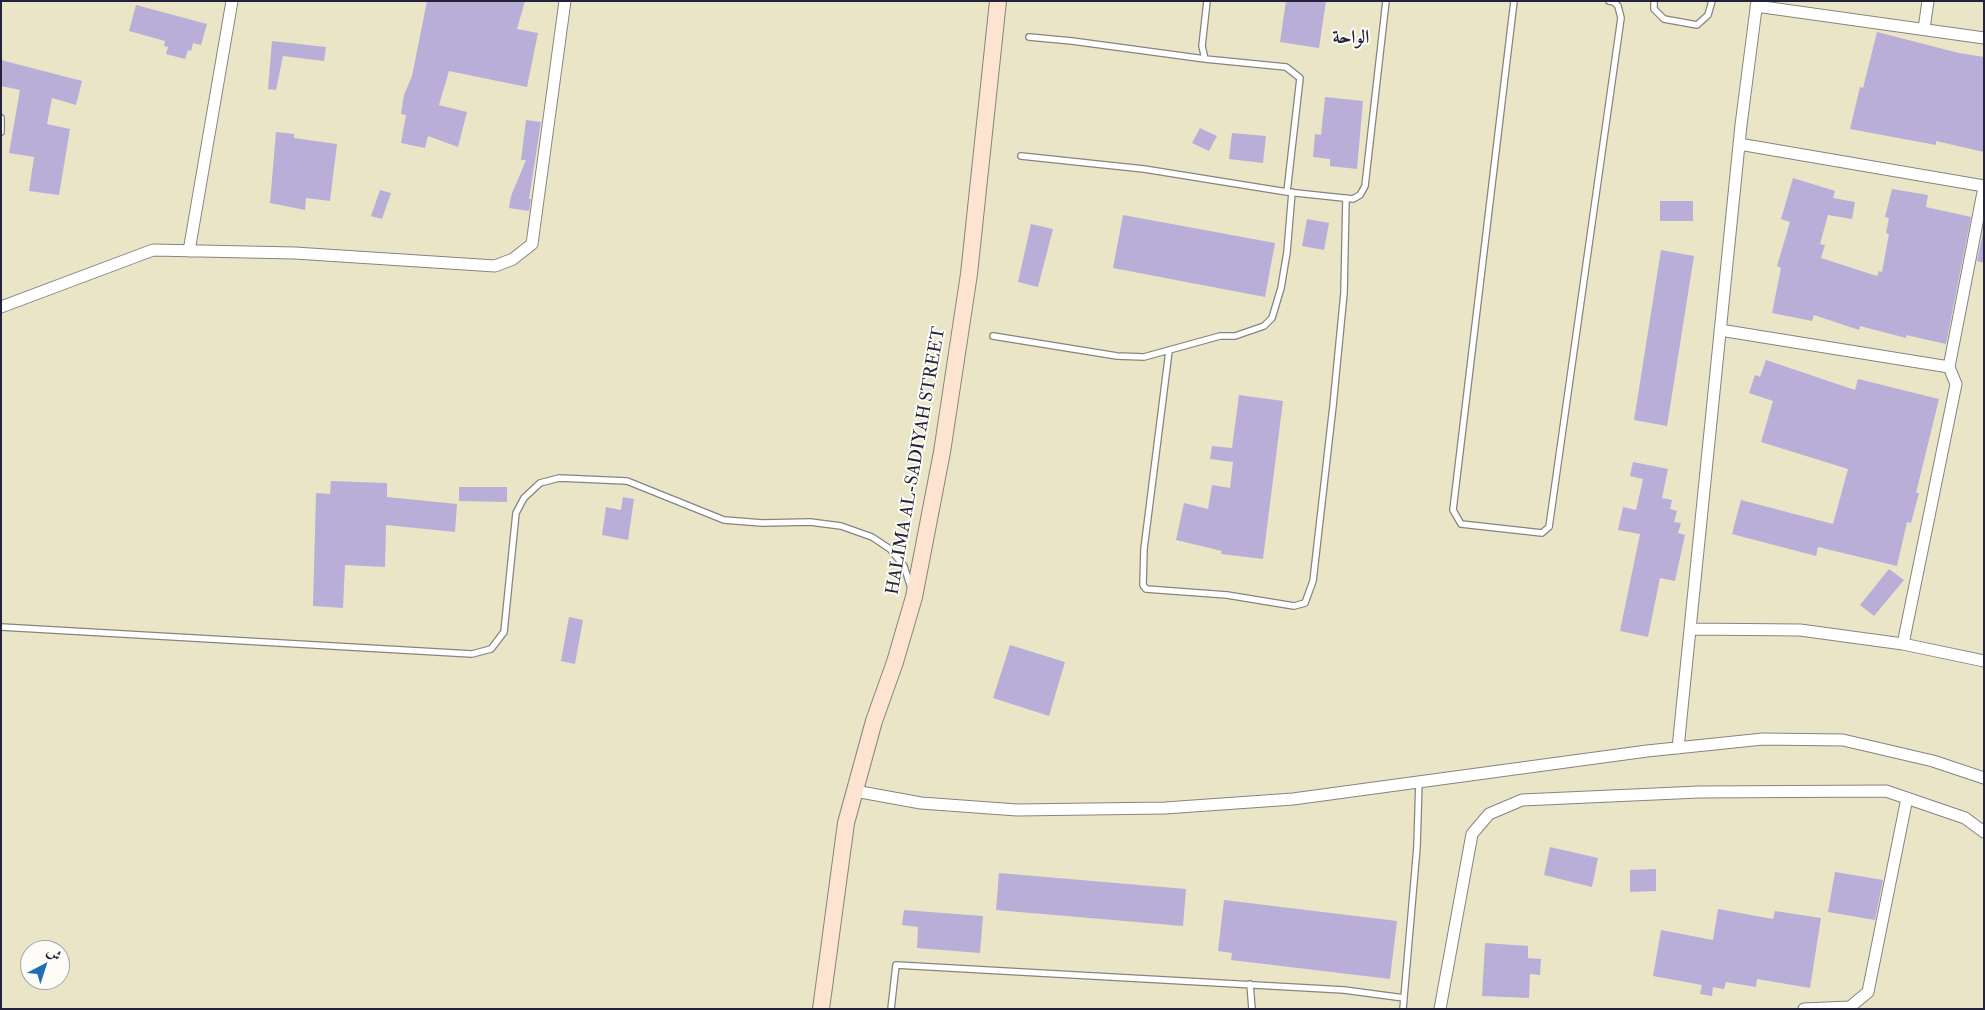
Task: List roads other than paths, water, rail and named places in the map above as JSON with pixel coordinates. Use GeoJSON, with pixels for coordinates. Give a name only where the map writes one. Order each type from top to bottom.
{"type":"FeatureCollection","features":[{"type":"Feature","properties":{"kind":"street"},"geometry":{"type":"LineString","coordinates":[[190,251],[232,1]]}},
{"type":"Feature","properties":{"kind":"street"},"geometry":{"type":"LineString","coordinates":[[1,307],[153,250],[295,253],[495,266],[513,259],[532,244],[565,1]]}},
{"type":"Feature","properties":{"kind":"street","name":"HALIMA AL-SADIYAH STREET"},"geometry":{"type":"LineString","coordinates":[[821,1009],[846,823],[874,721],[895,662],[914,597],[942,452],[968,284],[998,1]]}},
{"type":"Feature","properties":{"kind":"street"},"geometry":{"type":"LineString","coordinates":[[1924,29],[1928,1]]}},
{"type":"Feature","properties":{"kind":"street"},"geometry":{"type":"LineString","coordinates":[[1678,748],[1739,144],[1757,3],[1984,38]]}},
{"type":"Feature","properties":{"kind":"street"},"geometry":{"type":"LineString","coordinates":[[1739,144],[1984,187],[1949,367],[1956,384],[1903,644]]}},
{"type":"Feature","properties":{"kind":"street"},"geometry":{"type":"LineString","coordinates":[[1720,330],[1949,367]]}},
{"type":"Feature","properties":{"kind":"street"},"geometry":{"type":"LineString","coordinates":[[1690,629],[1800,630],[1903,644],[1984,661]]}},
{"type":"Feature","properties":{"kind":"street"},"geometry":{"type":"LineString","coordinates":[[855,791],[921,803],[1017,810],[1145,808],[1293,799],[1678,748],[1764,739],[1843,740],[1933,760],[1984,778]]}},
{"type":"Feature","properties":{"kind":"street"},"geometry":{"type":"LineString","coordinates":[[1440,1009],[1472,834],[1489,814],[1522,800],[1699,792],[1886,791],[1965,818],[1984,832]]}},
{"type":"Feature","properties":{"kind":"street"},"geometry":{"type":"LineString","coordinates":[[1804,1009],[1850,1008],[1868,992],[1907,798]]}},
{"type":"Feature","properties":{"kind":"lane"},"geometry":{"type":"LineString","coordinates":[[1205,59],[1202,46],[1207,1]]}},
{"type":"Feature","properties":{"kind":"lane"},"geometry":{"type":"LineString","coordinates":[[1021,156],[1144,169],[1290,192],[1356,198],[1366,186],[1386,1]]}},
{"type":"Feature","properties":{"kind":"lane"},"geometry":{"type":"LineString","coordinates":[[1514,1],[1453,510],[1461,524],[1542,533],[1549,526],[1621,18],[1618,6],[1614,2],[1609,1]]}},
{"type":"Feature","properties":{"kind":"lane"},"geometry":{"type":"LineString","coordinates":[[1654,1],[1654,9],[1664,19],[1697,25],[1708,15],[1712,1]]}},
{"type":"Feature","properties":{"kind":"lane"},"geometry":{"type":"LineString","coordinates":[[993,336],[1117,356],[1144,357],[1220,336],[1235,336],[1264,326],[1272,318],[1277,306],[1287,252],[1300,78],[1286,67],[1029,37]]}},
{"type":"Feature","properties":{"kind":"lane"},"geometry":{"type":"LineString","coordinates":[[1,118],[1,132]]}},
{"type":"Feature","properties":{"kind":"lane"},"geometry":{"type":"LineString","coordinates":[[1169,351],[1144,549],[1143,584],[1146,589],[1227,595],[1294,606],[1305,603],[1313,581],[1334,396],[1344,293],[1346,198]]}},
{"type":"Feature","properties":{"kind":"lane"},"geometry":{"type":"LineString","coordinates":[[1,626],[472,654],[491,649],[504,632],[516,513],[524,498],[540,483],[559,478],[627,481],[724,520],[762,524],[810,522],[849,529],[872,537],[890,549],[904,566],[914,597]]}},
{"type":"Feature","properties":{"kind":"lane"},"geometry":{"type":"LineString","coordinates":[[1403,1009],[1417,847],[1419,781]]}},
{"type":"Feature","properties":{"kind":"lane"},"geometry":{"type":"LineString","coordinates":[[891,1009],[896,965],[1344,990],[1404,998]]}},
{"type":"Feature","properties":{"kind":"lane"},"geometry":{"type":"LineString","coordinates":[[1250,984],[1252,1009]]}},
{"type":"Feature","properties":{"kind":"district","name":"الواحة"},"geometry":{"type":"Point","coordinates":[1351,39]}}]}
